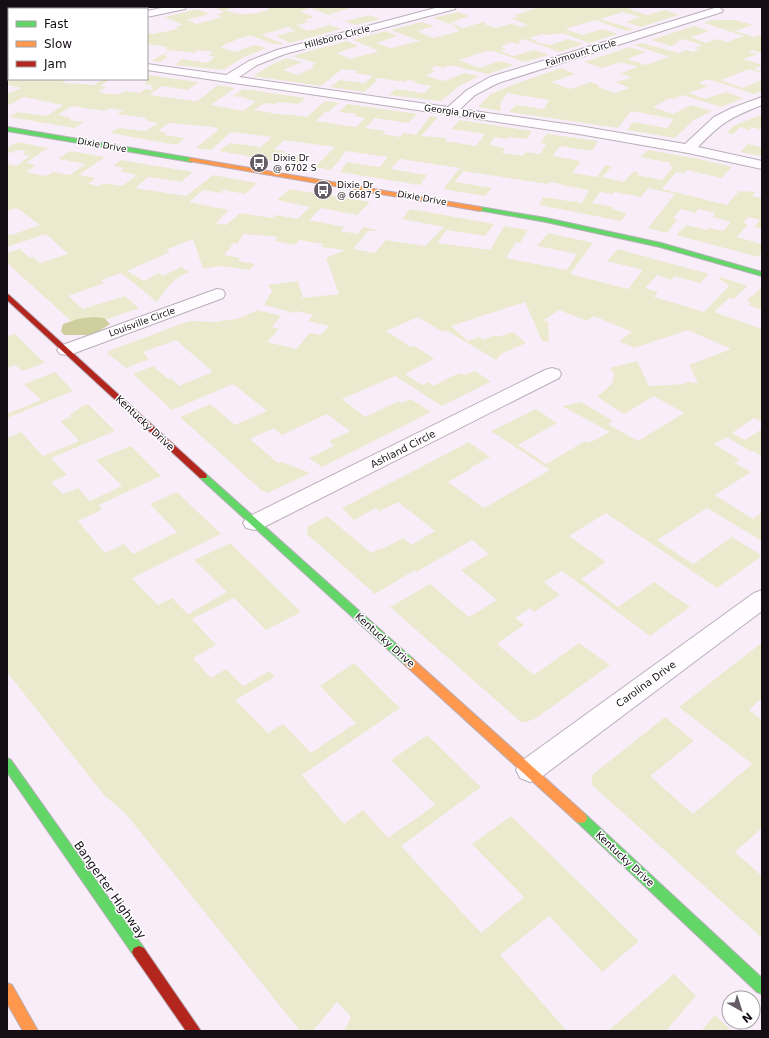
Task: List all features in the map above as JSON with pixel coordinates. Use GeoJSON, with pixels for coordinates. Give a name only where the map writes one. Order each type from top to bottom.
{"type":"FeatureCollection","features":[{"type":"Feature","properties":{"kind":"main road","name":"Dixie Drive"},"geometry":{"type":"LineString","coordinates":[[7,128],[546,220],[654,243],[762,274]]}},
{"type":"Feature","properties":{"kind":"main road","name":"Kentucky Drive"},"geometry":{"type":"LineString","coordinates":[[7,296],[254,523],[530,770],[762,987]]}},
{"type":"Feature","properties":{"kind":"main road","name":"Bangerter Highway"},"geometry":{"type":"LineString","coordinates":[[7,763],[194,1031]]}},
{"type":"Feature","properties":{"kind":"main road"},"geometry":{"type":"LineString","coordinates":[[7,990],[31,1031]]}},
{"type":"Feature","properties":{"kind":"street"},"geometry":{"type":"LineString","coordinates":[[148,14],[181,7]]}},
{"type":"Feature","properties":{"kind":"street","name":"Hillsboro Circle"},"geometry":{"type":"LineString","coordinates":[[228,79],[253,63],[281,52],[451,7]]}},
{"type":"Feature","properties":{"kind":"street","name":"Fairmount Circle"},"geometry":{"type":"LineString","coordinates":[[452,111],[465,96],[478,87],[494,80],[718,10]]}},
{"type":"Feature","properties":{"kind":"street","name":"Georgia Drive"},"geometry":{"type":"LineString","coordinates":[[148,67],[579,130],[688,149],[762,165]]}},
{"type":"Feature","properties":{"kind":"street"},"geometry":{"type":"LineString","coordinates":[[688,149],[700,135],[714,123],[762,101]]}},
{"type":"Feature","properties":{"kind":"street","name":"Louisville Circle"},"geometry":{"type":"LineString","coordinates":[[66,350],[217,294]]}},
{"type":"Feature","properties":{"kind":"street","name":"Ashland Circle"},"geometry":{"type":"LineString","coordinates":[[254,523],[552,374]]}},
{"type":"Feature","properties":{"kind":"street","name":"Carolina Drive"},"geometry":{"type":"LineString","coordinates":[[530,770],[762,599]]}},
{"type":"Feature","properties":{"kind":"green space"},"geometry":{"type":"Polygon","coordinates":[[[213,7],[235,7],[225,10],[237,14],[253,14],[270,10],[265,7],[349,7],[351,8],[329,14],[346,21],[369,15],[380,19],[355,25],[311,8],[300,11],[314,17],[305,20],[308,22],[296,25],[308,31],[330,25],[341,29],[290,43],[276,36],[296,31],[288,27],[261,35],[284,44],[279,45],[251,36],[240,38],[220,47],[235,52],[254,45],[267,48],[244,57],[223,70],[175,65],[182,59],[207,63],[215,57],[209,56],[213,52],[198,50],[194,53],[172,50],[163,55],[168,57],[159,62],[151,61],[170,50],[165,49],[168,47],[148,44],[148,32],[153,34],[178,29],[176,27],[183,25],[165,17],[198,9],[209,14],[187,20],[196,24],[222,17],[217,14],[225,12],[213,7]]]}},
{"type":"Feature","properties":{"kind":"green space"},"geometry":{"type":"Polygon","coordinates":[[[518,7],[530,10],[540,7],[635,7],[629,9],[647,15],[665,10],[679,15],[641,27],[626,22],[640,17],[623,12],[600,19],[634,29],[626,31],[595,20],[565,29],[582,35],[603,29],[618,34],[589,43],[562,33],[542,34],[529,38],[537,41],[535,42],[550,45],[568,39],[583,44],[560,52],[523,39],[518,41],[522,43],[517,44],[511,42],[501,47],[506,49],[500,51],[514,56],[534,50],[548,55],[525,62],[493,51],[486,51],[459,60],[479,68],[500,61],[514,65],[488,74],[450,65],[443,68],[437,66],[430,69],[435,71],[426,76],[445,81],[464,73],[480,76],[459,86],[441,101],[389,95],[396,89],[424,93],[431,86],[414,83],[416,81],[408,80],[405,82],[377,78],[374,80],[377,81],[364,92],[330,87],[339,80],[365,83],[373,76],[355,73],[358,71],[342,69],[321,86],[253,76],[271,65],[287,58],[302,62],[283,70],[297,75],[315,67],[311,65],[316,63],[292,56],[347,41],[358,46],[337,53],[350,59],[379,51],[353,40],[385,31],[398,36],[376,43],[390,48],[420,41],[391,30],[421,22],[435,26],[417,31],[433,38],[460,31],[454,27],[456,26],[433,18],[458,12],[469,16],[450,23],[463,28],[483,22],[487,23],[484,24],[496,28],[511,24],[521,27],[528,25],[510,18],[519,17],[514,15],[528,11],[518,7]]]}},
{"type":"Feature","properties":{"kind":"green space"},"geometry":{"type":"Polygon","coordinates":[[[712,20],[735,20],[753,25],[735,31],[754,37],[762,35],[762,53],[752,50],[748,52],[758,54],[743,59],[759,64],[762,63],[762,65],[754,69],[762,73],[749,69],[721,80],[742,88],[762,80],[762,91],[754,94],[711,80],[705,80],[699,83],[708,86],[689,93],[705,99],[726,92],[743,98],[721,107],[682,95],[673,99],[670,98],[653,107],[673,114],[691,105],[712,111],[694,120],[675,138],[627,130],[633,122],[667,128],[674,119],[631,111],[618,128],[509,112],[516,105],[544,109],[549,100],[507,93],[501,102],[500,111],[478,107],[491,94],[561,68],[575,74],[551,82],[570,89],[591,82],[599,85],[598,87],[615,93],[629,88],[615,82],[630,78],[629,76],[619,74],[638,67],[621,62],[602,68],[584,62],[630,47],[646,52],[627,59],[645,65],[669,57],[634,45],[642,43],[678,53],[687,50],[693,52],[699,50],[694,48],[702,45],[684,39],[671,46],[651,40],[694,26],[709,31],[691,37],[706,43],[717,39],[727,42],[744,36],[704,23],[712,20]]]}},
{"type":"Feature","properties":{"kind":"green space"},"geometry":{"type":"Polygon","coordinates":[[[7,72],[8,80],[66,80],[63,83],[94,85],[102,80],[109,80],[100,86],[106,87],[98,92],[113,94],[120,94],[126,91],[140,93],[146,89],[151,90],[154,88],[151,87],[153,85],[144,84],[147,81],[142,80],[148,80],[148,75],[199,82],[188,90],[161,86],[150,95],[194,101],[199,100],[218,85],[235,88],[211,105],[243,111],[256,101],[246,99],[248,98],[233,96],[243,89],[306,98],[298,104],[278,102],[276,104],[264,103],[254,110],[285,115],[307,117],[325,101],[339,103],[328,112],[325,112],[316,121],[356,127],[365,118],[354,116],[356,114],[339,112],[347,104],[417,114],[408,123],[375,118],[365,128],[385,131],[383,134],[400,137],[403,133],[416,135],[430,116],[438,117],[421,136],[447,138],[445,141],[476,146],[485,134],[451,129],[460,120],[532,131],[527,139],[509,137],[507,139],[495,137],[489,145],[505,148],[502,153],[523,156],[526,152],[540,154],[546,144],[540,143],[547,134],[598,141],[592,151],[560,146],[553,156],[581,161],[572,173],[597,177],[606,165],[612,166],[602,177],[624,182],[634,171],[639,172],[637,175],[662,180],[673,167],[670,166],[671,163],[640,157],[648,150],[699,159],[732,167],[721,178],[687,170],[684,173],[676,172],[662,189],[727,205],[739,191],[756,192],[752,196],[762,198],[762,229],[754,227],[760,220],[748,217],[743,223],[748,224],[737,237],[762,244],[762,252],[758,257],[676,235],[686,225],[707,230],[709,228],[723,231],[731,222],[713,217],[715,213],[699,209],[695,213],[681,209],[673,218],[677,220],[667,233],[648,228],[675,194],[648,188],[641,197],[615,192],[613,194],[600,192],[592,203],[613,207],[612,209],[627,213],[621,221],[539,205],[543,197],[582,203],[589,190],[550,182],[548,184],[463,171],[455,182],[492,188],[485,196],[443,189],[460,168],[400,159],[391,169],[427,175],[420,185],[340,172],[347,162],[380,167],[388,157],[346,151],[339,159],[341,159],[330,170],[315,167],[335,147],[284,140],[274,150],[284,151],[283,153],[305,157],[298,165],[219,151],[230,143],[261,147],[272,137],[231,132],[211,150],[196,148],[219,129],[213,127],[169,123],[158,131],[167,133],[165,135],[185,138],[177,145],[110,133],[118,128],[146,131],[158,123],[145,120],[148,118],[117,114],[123,111],[115,109],[104,111],[72,106],[58,115],[71,118],[69,120],[84,122],[74,128],[9,117],[18,112],[47,116],[63,105],[24,97],[7,106],[7,92],[9,93],[22,88],[7,85],[7,72]]]}},
{"type":"Feature","properties":{"kind":"green space"},"geometry":{"type":"Polygon","coordinates":[[[760,115],[762,116],[762,130],[752,127],[749,130],[740,127],[733,134],[727,133],[733,126],[760,115]]]}},
{"type":"Feature","properties":{"kind":"green space"},"geometry":{"type":"Polygon","coordinates":[[[18,142],[48,148],[26,163],[36,165],[26,172],[46,176],[53,172],[70,175],[86,164],[58,159],[70,151],[105,157],[79,175],[96,178],[88,184],[99,186],[103,183],[122,186],[137,175],[120,171],[124,168],[113,166],[121,160],[193,172],[181,182],[148,177],[135,188],[186,196],[213,175],[257,183],[245,194],[224,190],[220,193],[203,190],[189,202],[229,210],[216,223],[226,225],[240,213],[272,218],[277,215],[297,219],[310,207],[277,200],[290,189],[370,202],[357,215],[321,208],[309,220],[344,227],[341,231],[358,234],[363,227],[377,230],[368,231],[353,249],[375,253],[386,240],[425,246],[444,227],[402,219],[410,209],[494,224],[485,236],[446,230],[438,243],[490,250],[504,226],[528,230],[520,243],[516,242],[506,258],[567,270],[577,254],[537,246],[548,233],[593,243],[570,274],[628,289],[643,270],[607,261],[618,249],[709,274],[700,283],[674,276],[672,280],[657,275],[645,288],[658,292],[654,297],[704,312],[729,286],[719,278],[720,277],[748,286],[733,299],[729,298],[714,312],[762,329],[762,413],[760,414],[762,415],[762,422],[754,418],[732,433],[745,440],[762,429],[762,456],[750,451],[727,437],[714,444],[740,460],[735,463],[751,472],[715,495],[753,519],[762,512],[762,541],[707,508],[657,540],[693,564],[732,537],[762,556],[717,588],[606,513],[569,536],[606,562],[581,579],[618,607],[654,582],[690,607],[650,636],[562,571],[544,582],[560,595],[534,612],[530,608],[515,618],[524,625],[497,644],[534,675],[579,643],[610,665],[535,719],[522,723],[390,607],[430,584],[469,617],[497,600],[461,570],[489,554],[472,540],[416,572],[415,570],[375,594],[307,534],[307,527],[327,516],[371,553],[403,538],[411,545],[435,531],[398,502],[380,511],[376,508],[354,520],[342,508],[469,442],[490,457],[448,482],[484,508],[550,470],[491,431],[536,409],[557,423],[518,445],[546,464],[585,441],[589,443],[610,432],[562,406],[581,402],[613,421],[608,424],[638,441],[684,413],[654,396],[624,414],[597,397],[612,384],[614,374],[610,368],[637,361],[649,386],[686,384],[685,382],[698,383],[689,365],[731,349],[688,330],[634,348],[619,341],[632,332],[594,316],[587,321],[559,310],[544,320],[548,322],[549,342],[542,341],[525,302],[451,326],[468,341],[479,337],[483,340],[495,335],[497,337],[513,332],[526,343],[501,354],[496,360],[446,330],[443,332],[418,317],[386,331],[411,347],[415,346],[434,359],[405,374],[422,385],[428,382],[433,386],[459,373],[464,375],[475,371],[490,382],[442,406],[395,376],[342,399],[365,417],[399,401],[402,403],[411,399],[431,412],[322,467],[309,458],[334,446],[329,441],[350,431],[327,414],[282,435],[274,428],[250,439],[278,463],[282,462],[310,473],[268,493],[262,491],[180,417],[210,404],[235,425],[267,411],[233,384],[172,410],[133,374],[153,366],[168,379],[171,378],[179,386],[213,372],[176,340],[143,352],[149,359],[126,368],[107,354],[109,351],[191,321],[216,322],[240,318],[258,310],[281,316],[272,327],[279,329],[267,342],[296,349],[310,333],[321,335],[329,326],[308,321],[313,315],[296,311],[294,313],[264,305],[272,291],[268,285],[298,281],[303,298],[339,294],[326,258],[345,250],[321,247],[323,244],[299,240],[295,245],[275,241],[278,237],[244,234],[237,244],[234,243],[224,255],[240,258],[238,261],[255,264],[249,270],[222,266],[203,269],[193,239],[166,250],[170,252],[127,271],[144,281],[158,273],[163,276],[181,267],[190,272],[175,280],[157,302],[121,273],[101,280],[104,283],[68,296],[83,309],[125,296],[139,308],[80,329],[7,263],[7,253],[20,249],[30,258],[34,257],[40,263],[68,254],[46,234],[7,247],[7,234],[11,235],[40,225],[17,208],[7,211],[7,164],[16,166],[30,156],[22,154],[26,151],[16,150],[11,153],[7,152],[7,148],[18,142]]]}},
{"type":"Feature","properties":{"kind":"green space"},"geometry":{"type":"Polygon","coordinates":[[[748,144],[762,147],[762,156],[740,152],[748,144]]]}},
{"type":"Feature","properties":{"kind":"green space"},"geometry":{"type":"Polygon","coordinates":[[[760,289],[762,290],[762,310],[749,305],[751,303],[746,301],[760,289]]]}},
{"type":"Feature","properties":{"kind":"green space"},"geometry":{"type":"Polygon","coordinates":[[[93,317],[104,318],[110,324],[93,335],[64,335],[61,331],[63,324],[78,319],[93,317]]]}},
{"type":"Feature","properties":{"kind":"green space"},"geometry":{"type":"Polygon","coordinates":[[[15,334],[45,363],[22,371],[15,365],[7,368],[7,336],[15,334]]]}},
{"type":"Feature","properties":{"kind":"green space"},"geometry":{"type":"Polygon","coordinates":[[[55,372],[73,391],[7,418],[7,414],[41,400],[24,384],[55,372]]]}},
{"type":"Feature","properties":{"kind":"green space"},"geometry":{"type":"Polygon","coordinates":[[[88,404],[115,431],[51,458],[67,475],[51,482],[63,494],[78,488],[90,501],[122,486],[96,460],[131,446],[161,476],[99,505],[102,510],[78,521],[105,553],[124,544],[133,554],[177,532],[150,504],[177,492],[221,534],[132,578],[158,605],[172,598],[188,614],[227,592],[194,560],[230,543],[301,612],[266,630],[234,598],[192,619],[216,645],[193,658],[211,678],[226,669],[243,686],[269,671],[275,677],[235,700],[268,733],[283,724],[311,753],[356,723],[320,686],[354,663],[400,708],[302,775],[344,824],[363,810],[388,838],[435,805],[391,760],[427,735],[481,787],[401,846],[481,933],[524,897],[472,844],[511,816],[639,941],[602,972],[549,916],[500,955],[567,1031],[344,1031],[351,1017],[337,1002],[313,1031],[300,1031],[126,814],[104,795],[7,672],[7,438],[21,432],[43,456],[79,441],[60,421],[71,417],[70,415],[82,406],[88,404]]]}},
{"type":"Feature","properties":{"kind":"green space"},"geometry":{"type":"Polygon","coordinates":[[[760,644],[762,645],[762,698],[749,710],[762,720],[762,828],[735,852],[762,876],[762,938],[592,785],[592,775],[665,717],[694,741],[650,776],[693,814],[752,764],[679,707],[760,644]]]}},
{"type":"Feature","properties":{"kind":"green space"},"geometry":{"type":"Polygon","coordinates":[[[674,974],[696,996],[666,1031],[608,1031],[674,974]]]}},
{"type":"Feature","properties":{"kind":"green space"},"geometry":{"type":"Polygon","coordinates":[[[715,1015],[721,1021],[721,1030],[732,1031],[701,1031],[715,1015]]]}},
{"type":"Feature","properties":{"kind":"traffic: fast"},"geometry":{"type":"LineString","coordinates":[[7,129],[191,160]]}},
{"type":"Feature","properties":{"kind":"traffic: fast"},"geometry":{"type":"LineString","coordinates":[[480,209],[546,220],[661,245],[762,274]]}},
{"type":"Feature","properties":{"kind":"traffic: fast"},"geometry":{"type":"LineString","coordinates":[[203,476],[409,662]]}},
{"type":"Feature","properties":{"kind":"traffic: fast"},"geometry":{"type":"LineString","coordinates":[[7,763],[139,952]]}},
{"type":"Feature","properties":{"kind":"traffic: fast"},"geometry":{"type":"LineString","coordinates":[[581,818],[762,987]]}},
{"type":"Feature","properties":{"kind":"traffic: slow"},"geometry":{"type":"LineString","coordinates":[[191,160],[480,209]]}},
{"type":"Feature","properties":{"kind":"traffic: slow"},"geometry":{"type":"LineString","coordinates":[[409,662],[581,818]]}},
{"type":"Feature","properties":{"kind":"traffic: slow"},"geometry":{"type":"LineString","coordinates":[[7,990],[31,1031]]}},
{"type":"Feature","properties":{"kind":"traffic: jam"},"geometry":{"type":"LineString","coordinates":[[7,296],[203,476]]}},
{"type":"Feature","properties":{"kind":"traffic: jam"},"geometry":{"type":"LineString","coordinates":[[139,952],[194,1031]]}},
{"type":"Feature","properties":{"kind":"place","name":"Dixie Dr @ 6702 S"},"geometry":{"type":"Point","coordinates":[259,163]}},
{"type":"Feature","properties":{"kind":"place","name":"Dixie Dr @ 6687 S"},"geometry":{"type":"Point","coordinates":[323,190]}}]}
